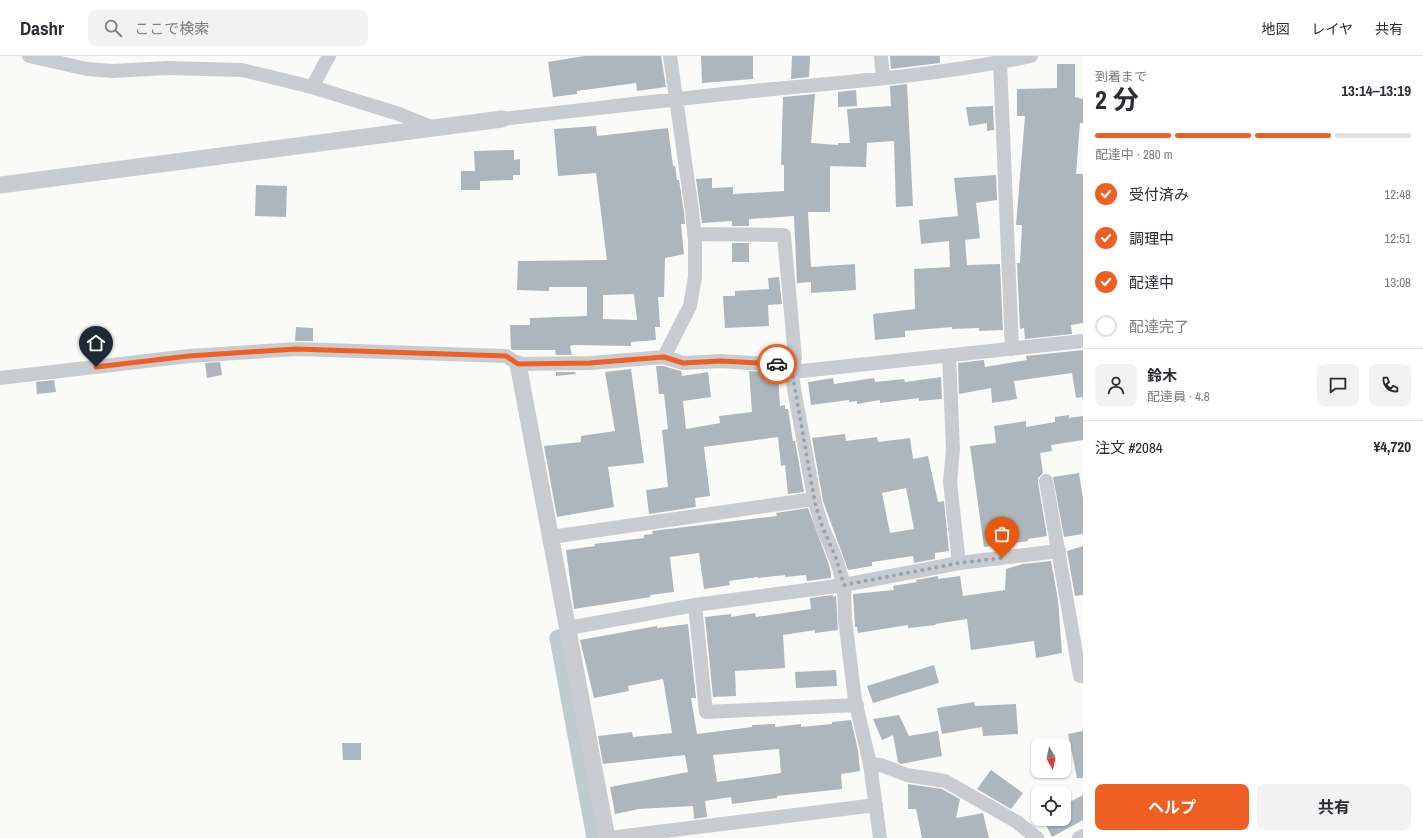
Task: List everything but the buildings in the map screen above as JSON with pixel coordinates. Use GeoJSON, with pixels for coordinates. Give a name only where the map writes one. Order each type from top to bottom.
{"type":"FeatureCollection","features":[{"type":"Feature","properties":{"kind":"street"},"geometry":{"type":"LineString","coordinates":[[29,56],[87,69],[112,71],[168,68],[242,70],[312,87],[399,114],[435,128]]}},
{"type":"Feature","properties":{"kind":"street"},"geometry":{"type":"LineString","coordinates":[[312,87],[329,56]]}},
{"type":"Feature","properties":{"kind":"street"},"geometry":{"type":"LineString","coordinates":[[664,357],[690,306],[695,277],[694,234],[670,56]]}},
{"type":"Feature","properties":{"kind":"street"},"geometry":{"type":"LineString","coordinates":[[881,56],[883,78]]}},
{"type":"Feature","properties":{"kind":"street"},"geometry":{"type":"LineString","coordinates":[[0,184],[676,98],[883,78],[1000,62],[1023,57]]}},
{"type":"Feature","properties":{"kind":"street"},"geometry":{"type":"LineString","coordinates":[[1000,62],[1012,349]]}},
{"type":"Feature","properties":{"kind":"street"},"geometry":{"type":"LineString","coordinates":[[694,234],[784,235],[795,358],[792,372],[814,499],[822,526],[836,558],[844,585],[845,618],[857,705],[870,764],[880,838]]}},
{"type":"Feature","properties":{"kind":"street"},"geometry":{"type":"LineString","coordinates":[[0,378],[189,356],[296,349],[590,363],[664,357],[683,363],[721,361],[781,365],[792,372],[1083,341]]}},
{"type":"Feature","properties":{"kind":"street"},"geometry":{"type":"LineString","coordinates":[[949,355],[953,449],[950,482],[959,563]]}},
{"type":"Feature","properties":{"kind":"street"},"geometry":{"type":"LineString","coordinates":[[512,360],[551,537],[608,838],[876,805]]}},
{"type":"Feature","properties":{"kind":"street"},"geometry":{"type":"LineString","coordinates":[[1046,481],[1080,676],[1083,676]]}},
{"type":"Feature","properties":{"kind":"street"},"geometry":{"type":"LineString","coordinates":[[551,537],[814,499]]}},
{"type":"Feature","properties":{"kind":"street"},"geometry":{"type":"LineString","coordinates":[[568,628],[695,606],[844,585],[959,563],[1059,550]]}},
{"type":"Feature","properties":{"kind":"street"},"geometry":{"type":"LineString","coordinates":[[695,606],[706,712],[857,705]]}},
{"type":"Feature","properties":{"kind":"street"},"geometry":{"type":"LineString","coordinates":[[870,764],[880,765],[907,775],[945,781],[1017,822],[1037,838]]}},
{"type":"Feature","properties":{"kind":"street"},"geometry":{"type":"LineString","coordinates":[[1079,838],[1083,836]]}},
{"type":"Feature","properties":{"kind":"waterway"},"geometry":{"type":"LineString","coordinates":[[558,638],[595,838]]}},
{"type":"Feature","properties":{"kind":"way so far"},"geometry":{"type":"LineString","coordinates":[[777,364],[792,372],[815,503],[822,526],[836,558],[844,585],[959,563],[1002,558]]}},
{"type":"Feature","properties":{"kind":"route"},"geometry":{"type":"LineString","coordinates":[[96,367],[189,356],[296,349],[345,352],[506,356],[518,364],[590,363],[664,357],[683,363],[721,361],[777,364]]}}]}
